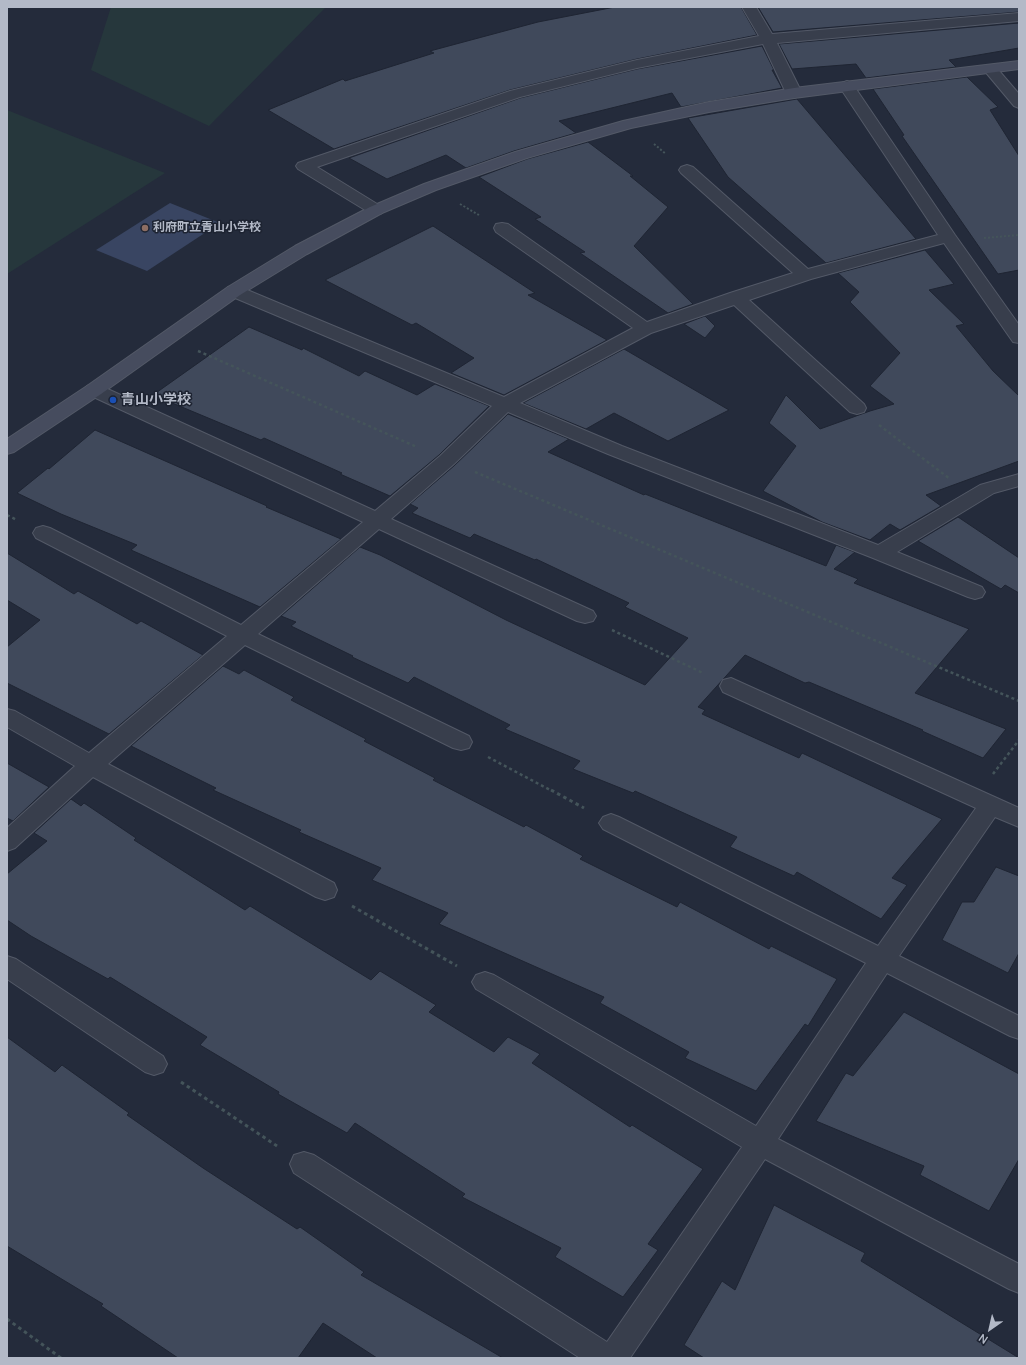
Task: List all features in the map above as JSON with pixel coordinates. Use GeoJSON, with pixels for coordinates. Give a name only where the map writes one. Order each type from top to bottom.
{"type":"FeatureCollection","features":[{"type":"Feature","properties":{"kind":"street"},"geometry":{"type":"LineString","coordinates":[[749,7],[768,40],[794,93]]}},
{"type":"Feature","properties":{"kind":"street"},"geometry":{"type":"LineString","coordinates":[[376,210],[304,166],[515,94],[637,64],[768,40],[1019,17]]}},
{"type":"Feature","properties":{"kind":"street"},"geometry":{"type":"LineString","coordinates":[[7,448],[94,390],[234,291],[300,250],[376,210],[430,187],[521,156],[628,124],[708,107],[794,93],[1019,65]]}},
{"type":"Feature","properties":{"kind":"street"},"geometry":{"type":"LineString","coordinates":[[990,69],[1019,103]]}},
{"type":"Feature","properties":{"kind":"street"},"geometry":{"type":"LineString","coordinates":[[847,86],[948,237],[1019,338]]}},
{"type":"Feature","properties":{"kind":"street"},"geometry":{"type":"LineString","coordinates":[[687,170],[805,275]]}},
{"type":"Feature","properties":{"kind":"street"},"geometry":{"type":"LineString","coordinates":[[502,228],[645,329]]}},
{"type":"Feature","properties":{"kind":"street"},"geometry":{"type":"LineString","coordinates":[[7,842],[91,765],[378,521],[447,460],[505,404],[645,329],[805,275],[948,237]]}},
{"type":"Feature","properties":{"kind":"street"},"geometry":{"type":"LineString","coordinates":[[234,291],[614,450],[880,553],[975,592]]}},
{"type":"Feature","properties":{"kind":"street"},"geometry":{"type":"LineString","coordinates":[[736,298],[857,408]]}},
{"type":"Feature","properties":{"kind":"street"},"geometry":{"type":"LineString","coordinates":[[94,390],[585,616]]}},
{"type":"Feature","properties":{"kind":"street"},"geometry":{"type":"LineString","coordinates":[[880,553],[987,489],[1019,480]]}},
{"type":"Feature","properties":{"kind":"street"},"geometry":{"type":"LineString","coordinates":[[43,533],[244,636],[461,742]]}},
{"type":"Feature","properties":{"kind":"street"},"geometry":{"type":"LineString","coordinates":[[731,686],[1019,818]]}},
{"type":"Feature","properties":{"kind":"street"},"geometry":{"type":"LineString","coordinates":[[7,717],[91,765],[325,890]]}},
{"type":"Feature","properties":{"kind":"street"},"geometry":{"type":"LineString","coordinates":[[613,1358],[760,1143],[882,960],[991,805]]}},
{"type":"Feature","properties":{"kind":"street"},"geometry":{"type":"LineString","coordinates":[[611,823],[1019,1028]]}},
{"type":"Feature","properties":{"kind":"street"},"geometry":{"type":"LineString","coordinates":[[7,966],[154,1064]]}},
{"type":"Feature","properties":{"kind":"street"},"geometry":{"type":"LineString","coordinates":[[485,982],[760,1143],[1019,1278]]}},
{"type":"Feature","properties":{"kind":"street"},"geometry":{"type":"LineString","coordinates":[[304,1164],[606,1358]]}},
{"type":"Feature","properties":{"kind":"path"},"geometry":{"type":"LineString","coordinates":[[628,124],[687,170]]}},
{"type":"Feature","properties":{"kind":"path"},"geometry":{"type":"LineString","coordinates":[[430,187],[502,228]]}},
{"type":"Feature","properties":{"kind":"path"},"geometry":{"type":"LineString","coordinates":[[167,338],[447,460],[1019,700]]}},
{"type":"Feature","properties":{"kind":"path"},"geometry":{"type":"LineString","coordinates":[[857,408],[974,497]]}},
{"type":"Feature","properties":{"kind":"path"},"geometry":{"type":"LineString","coordinates":[[585,616],[731,686]]}},
{"type":"Feature","properties":{"kind":"path"},"geometry":{"type":"LineString","coordinates":[[991,805],[993,774],[1019,740]]}},
{"type":"Feature","properties":{"kind":"path"},"geometry":{"type":"LineString","coordinates":[[461,742],[611,823]]}},
{"type":"Feature","properties":{"kind":"path"},"geometry":{"type":"LineString","coordinates":[[325,890],[485,982]]}},
{"type":"Feature","properties":{"kind":"path"},"geometry":{"type":"LineString","coordinates":[[154,1064],[304,1164]]}},
{"type":"Feature","properties":{"kind":"path"},"geometry":{"type":"LineString","coordinates":[[7,1319],[61,1358]]}},
{"type":"Feature","properties":{"kind":"shaded area"},"geometry":{"type":"Polygon","coordinates":[[[111,7],[326,7],[209,126],[91,70],[111,7]]]}},
{"type":"Feature","properties":{"kind":"shaded area"},"geometry":{"type":"Polygon","coordinates":[[[7,110],[165,173],[7,274],[7,110]]]}},
{"type":"Feature","properties":{"kind":"water"},"geometry":{"type":"Polygon","coordinates":[[[170,203],[220,223],[147,271],[96,250],[170,203]]]}},
{"type":"Feature","properties":{"kind":"building"},"geometry":{"type":"Polygon","coordinates":[[[615,7],[741,7],[757,35],[637,59],[510,90],[334,149],[268,110],[343,79],[345,81],[434,53],[430,51],[538,22],[615,7]]]}},
{"type":"Feature","properties":{"kind":"building"},"geometry":{"type":"Polygon","coordinates":[[[758,7],[1019,7],[1019,12],[773,32],[758,7]]]}},
{"type":"Feature","properties":{"kind":"building"},"geometry":{"type":"Polygon","coordinates":[[[1019,23],[1019,48],[949,60],[956,67],[866,78],[856,64],[792,69],[779,44],[1019,23]]]}},
{"type":"Feature","properties":{"kind":"building"},"geometry":{"type":"Polygon","coordinates":[[[762,46],[774,70],[772,70],[782,88],[681,107],[672,93],[559,121],[576,133],[514,151],[466,168],[446,155],[387,179],[349,158],[520,98],[637,69],[762,46]]]}},
{"type":"Feature","properties":{"kind":"building"},"geometry":{"type":"Polygon","coordinates":[[[967,77],[998,107],[990,110],[1019,156],[1019,270],[998,274],[902,136],[904,135],[873,89],[967,77]]]}},
{"type":"Feature","properties":{"kind":"building"},"geometry":{"type":"Polygon","coordinates":[[[797,99],[916,239],[826,263],[728,177],[688,118],[797,99]]]}},
{"type":"Feature","properties":{"kind":"building"},"geometry":{"type":"Polygon","coordinates":[[[588,142],[633,176],[630,176],[668,207],[634,246],[693,304],[668,313],[580,253],[585,252],[535,219],[541,217],[479,177],[527,159],[588,142]]]}},
{"type":"Feature","properties":{"kind":"building"},"geometry":{"type":"Polygon","coordinates":[[[433,226],[535,293],[528,295],[607,340],[504,395],[451,373],[474,358],[416,323],[412,325],[325,280],[433,226]]]}},
{"type":"Feature","properties":{"kind":"building"},"geometry":{"type":"Polygon","coordinates":[[[925,250],[954,284],[929,290],[964,324],[956,326],[993,371],[1019,396],[1019,461],[926,495],[941,506],[900,530],[890,524],[870,540],[822,522],[763,491],[796,446],[769,423],[786,395],[820,429],[894,404],[870,386],[900,353],[850,302],[859,292],[838,273],[925,250]]]}},
{"type":"Feature","properties":{"kind":"building"},"geometry":{"type":"Polygon","coordinates":[[[705,316],[715,326],[705,338],[684,324],[705,316]]]}},
{"type":"Feature","properties":{"kind":"building"},"geometry":{"type":"Polygon","coordinates":[[[249,327],[302,350],[303,348],[359,376],[365,371],[417,395],[435,384],[489,406],[439,455],[390,496],[264,438],[261,440],[153,395],[249,327]]]}},
{"type":"Feature","properties":{"kind":"building"},"geometry":{"type":"Polygon","coordinates":[[[624,349],[729,410],[668,441],[614,413],[586,429],[523,403],[624,349]]]}},
{"type":"Feature","properties":{"kind":"building"},"geometry":{"type":"Polygon","coordinates":[[[508,414],[569,439],[548,452],[644,495],[645,494],[826,566],[836,545],[855,552],[834,569],[858,579],[854,583],[969,629],[915,693],[1006,729],[983,758],[922,731],[923,730],[809,682],[805,683],[745,655],[698,707],[705,710],[702,714],[799,758],[802,753],[942,819],[892,878],[907,885],[881,919],[797,872],[794,876],[730,847],[737,837],[635,791],[633,793],[573,769],[580,761],[505,729],[510,725],[414,677],[408,683],[352,657],[353,656],[291,626],[296,622],[281,616],[360,547],[380,555],[506,620],[645,685],[688,638],[625,607],[629,603],[536,559],[535,560],[474,534],[470,538],[412,513],[418,508],[410,504],[455,465],[508,414]]]}},
{"type":"Feature","properties":{"kind":"building"},"geometry":{"type":"Polygon","coordinates":[[[95,430],[341,539],[260,607],[131,550],[137,545],[61,514],[17,493],[48,468],[49,469],[95,430]]]}},
{"type":"Feature","properties":{"kind":"building"},"geometry":{"type":"Polygon","coordinates":[[[958,517],[1019,558],[1019,593],[1005,585],[1001,589],[918,541],[958,517]]]}},
{"type":"Feature","properties":{"kind":"building"},"geometry":{"type":"Polygon","coordinates":[[[7,553],[74,594],[78,591],[137,624],[141,621],[203,655],[109,734],[7,683],[7,647],[40,620],[7,600],[7,553]]]}},
{"type":"Feature","properties":{"kind":"building"},"geometry":{"type":"Polygon","coordinates":[[[223,666],[239,674],[244,670],[294,697],[291,700],[366,739],[364,741],[435,778],[433,780],[524,827],[526,825],[583,856],[580,859],[677,907],[680,902],[769,949],[771,946],[837,979],[808,1026],[805,1024],[756,1091],[685,1058],[689,1052],[600,1003],[604,997],[439,924],[448,913],[372,880],[381,868],[299,832],[301,830],[213,790],[216,788],[131,746],[223,666]]]}},
{"type":"Feature","properties":{"kind":"building"},"geometry":{"type":"Polygon","coordinates":[[[7,763],[49,787],[13,821],[7,818],[7,763]]]}},
{"type":"Feature","properties":{"kind":"building"},"geometry":{"type":"Polygon","coordinates":[[[71,799],[81,806],[84,803],[136,838],[134,840],[245,910],[250,906],[371,980],[380,971],[436,1005],[429,1012],[494,1052],[508,1037],[540,1054],[532,1063],[630,1127],[632,1125],[703,1169],[648,1244],[658,1250],[623,1297],[555,1257],[561,1248],[462,1197],[465,1194],[355,1123],[347,1133],[278,1094],[279,1092],[200,1045],[207,1037],[110,977],[108,979],[31,936],[7,920],[7,874],[47,841],[34,833],[71,799]]]}},
{"type":"Feature","properties":{"kind":"building"},"geometry":{"type":"Polygon","coordinates":[[[996,867],[1019,876],[1019,953],[1008,973],[942,940],[962,902],[974,902],[996,867]]]}},
{"type":"Feature","properties":{"kind":"building"},"geometry":{"type":"Polygon","coordinates":[[[904,1012],[1019,1074],[1019,1159],[989,1211],[920,1175],[924,1166],[816,1121],[846,1073],[853,1076],[904,1012]]]}},
{"type":"Feature","properties":{"kind":"building"},"geometry":{"type":"Polygon","coordinates":[[[7,1037],[55,1072],[62,1065],[129,1113],[127,1115],[203,1168],[297,1229],[300,1227],[364,1272],[361,1275],[503,1358],[377,1358],[323,1323],[298,1358],[178,1358],[101,1306],[103,1304],[7,1246],[7,1037]]]}},
{"type":"Feature","properties":{"kind":"building"},"geometry":{"type":"Polygon","coordinates":[[[774,1205],[865,1253],[861,1261],[1019,1358],[704,1358],[684,1345],[722,1281],[735,1290],[774,1205]]]}},
{"type":"Feature","properties":{"kind":"place","name":"利府町立青山小学校"},"geometry":{"type":"Point","coordinates":[145,228]}},
{"type":"Feature","properties":{"kind":"place","name":"青山小学校"},"geometry":{"type":"Point","coordinates":[113,400]}}]}
